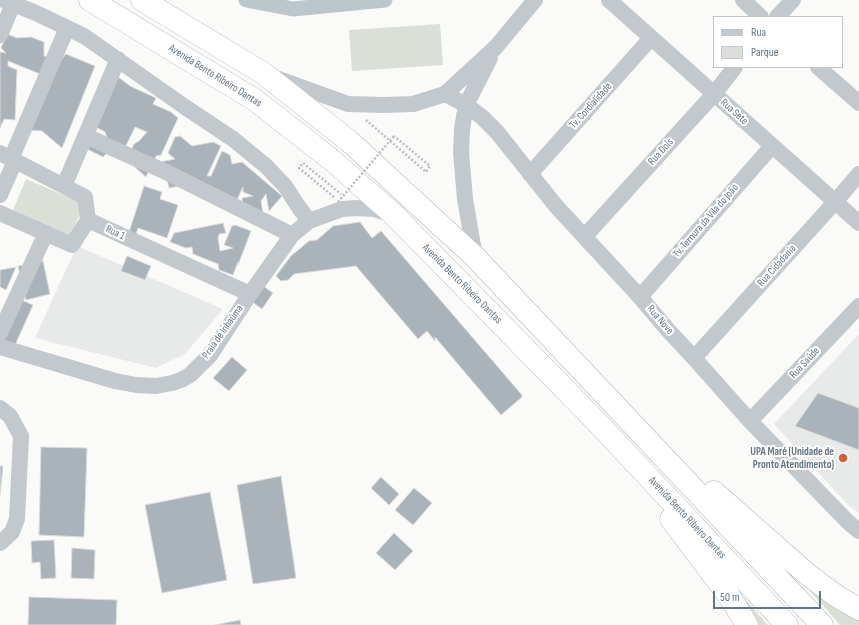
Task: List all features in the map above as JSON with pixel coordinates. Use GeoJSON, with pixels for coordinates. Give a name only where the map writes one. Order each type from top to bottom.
{"type":"FeatureCollection","features":[{"type":"Feature","properties":{"kind":"highway","name":"Avenida Bento Ribeiro Dantas"},"geometry":{"type":"LineString","coordinates":[[90,0],[255,100],[333,161],[393,214],[595,420],[787,625]]}},
{"type":"Feature","properties":{"kind":"highway"},"geometry":{"type":"LineString","coordinates":[[142,0],[263,73],[349,141],[475,257],[822,625]]}},
{"type":"Feature","properties":{"kind":"highway"},"geometry":{"type":"LineString","coordinates":[[595,420],[730,597],[747,625]]}},
{"type":"Feature","properties":{"kind":"highway"},"geometry":{"type":"LineString","coordinates":[[648,441],[698,478],[808,574],[838,597],[859,609]]}},
{"type":"Feature","properties":{"kind":"street"},"geometry":{"type":"LineString","coordinates":[[263,73],[348,104],[413,104],[445,94],[494,48],[535,0]]}},
{"type":"Feature","properties":{"kind":"street","name":"Rua Sete"},"geometry":{"type":"LineString","coordinates":[[609,0],[859,223]]}},
{"type":"Feature","properties":{"kind":"street"},"geometry":{"type":"LineString","coordinates":[[743,0],[760,16]]}},
{"type":"Feature","properties":{"kind":"street"},"geometry":{"type":"LineString","coordinates":[[778,16],[793,0]]}},
{"type":"Feature","properties":{"kind":"street"},"geometry":{"type":"LineString","coordinates":[[0,35],[9,2],[84,36],[251,153],[286,186],[309,221]]}},
{"type":"Feature","properties":{"kind":"street"},"geometry":{"type":"LineString","coordinates":[[0,195],[9,158],[67,28]]}},
{"type":"Feature","properties":{"kind":"street","name":"Tv. Cordialidade"},"geometry":{"type":"LineString","coordinates":[[530,174],[651,38]]}},
{"type":"Feature","properties":{"kind":"street"},"geometry":{"type":"LineString","coordinates":[[475,257],[465,199],[461,152],[462,129],[466,105],[494,48]]}},
{"type":"Feature","properties":{"kind":"street"},"geometry":{"type":"LineString","coordinates":[[64,186],[118,59]]}},
{"type":"Feature","properties":{"kind":"street","name":"Rua Dois"},"geometry":{"type":"LineString","coordinates":[[585,236],[714,94],[735,68]]}},
{"type":"Feature","properties":{"kind":"street"},"geometry":{"type":"LineString","coordinates":[[819,68],[859,104]]}},
{"type":"Feature","properties":{"kind":"street","name":"Rua Nove"},"geometry":{"type":"LineString","coordinates":[[445,94],[466,105],[482,117],[556,206],[585,236],[750,421],[848,522],[859,531]]}},
{"type":"Feature","properties":{"kind":"street"},"geometry":{"type":"LineString","coordinates":[[85,136],[166,172],[292,235]]}},
{"type":"Feature","properties":{"kind":"street","name":"Tv. Ternura da Vila do João"},"geometry":{"type":"LineString","coordinates":[[640,297],[772,146]]}},
{"type":"Feature","properties":{"kind":"street"},"geometry":{"type":"LineString","coordinates":[[0,213],[72,245],[88,220],[85,197],[9,158]]}},
{"type":"Feature","properties":{"kind":"street","name":"Rua Cidadania"},"geometry":{"type":"LineString","coordinates":[[694,358],[859,174]]}},
{"type":"Feature","properties":{"kind":"street","name":"Praia de Inhaúma"},"geometry":{"type":"LineString","coordinates":[[0,347],[115,381],[136,385],[156,386],[181,380],[190,375],[211,354],[250,294],[292,235],[309,221],[342,209],[374,209],[393,214]]}},
{"type":"Feature","properties":{"kind":"street","name":"Rua 1"},"geometry":{"type":"LineString","coordinates":[[88,220],[250,294]]}},
{"type":"Feature","properties":{"kind":"street"},"geometry":{"type":"LineString","coordinates":[[0,333],[46,234]]}},
{"type":"Feature","properties":{"kind":"street","name":"Rua Saúde"},"geometry":{"type":"LineString","coordinates":[[750,421],[859,306]]}},
{"type":"Feature","properties":{"kind":"street"},"geometry":{"type":"LineString","coordinates":[[0,408],[10,416],[21,436],[17,518],[12,532],[0,543]]}},
{"type":"Feature","properties":{"kind":"path"},"geometry":{"type":"LineString","coordinates":[[348,104],[426,172],[430,166],[394,136],[338,202],[299,168],[303,163],[357,208]]}},
{"type":"Feature","properties":{"kind":"shaded area"},"geometry":{"type":"Polygon","coordinates":[[[77,246],[223,309],[185,354],[156,368],[35,338],[77,246]]]}},
{"type":"Feature","properties":{"kind":"shaded area"},"geometry":{"type":"Polygon","coordinates":[[[859,334],[859,513],[848,505],[774,424],[859,334]]]}},
{"type":"Feature","properties":{"kind":"green space"},"geometry":{"type":"Polygon","coordinates":[[[440,24],[443,65],[352,71],[349,30],[440,24]]]}},
{"type":"Feature","properties":{"kind":"green space"},"geometry":{"type":"Polygon","coordinates":[[[26,179],[84,204],[69,240],[11,215],[26,179]]]}},
{"type":"Feature","properties":{"kind":"green space"},"geometry":{"type":"Polygon","coordinates":[[[729,582],[768,625],[755,625],[729,582]]]}},
{"type":"Feature","properties":{"kind":"green space"},"geometry":{"type":"Polygon","coordinates":[[[810,591],[859,619],[859,625],[840,625],[810,591]]]}},
{"type":"Feature","properties":{"kind":"building"},"geometry":{"type":"Polygon","coordinates":[[[7,34],[17,38],[31,37],[44,42],[44,56],[59,62],[66,54],[95,66],[62,148],[42,131],[25,130],[50,78],[8,61],[8,66],[17,70],[15,120],[4,119],[0,128],[0,52],[6,53],[1,48],[7,34]]]}},
{"type":"Feature","properties":{"kind":"building"},"geometry":{"type":"Polygon","coordinates":[[[114,75],[130,86],[156,98],[153,104],[171,112],[178,118],[161,155],[156,156],[146,177],[127,160],[134,144],[147,132],[135,127],[121,156],[110,150],[103,157],[87,149],[94,131],[107,137],[105,132],[94,126],[114,75]]]}},
{"type":"Feature","properties":{"kind":"building"},"geometry":{"type":"Polygon","coordinates":[[[180,136],[192,146],[213,142],[221,146],[207,176],[211,176],[222,151],[230,155],[232,164],[242,162],[282,196],[269,211],[266,194],[261,201],[263,214],[245,217],[242,198],[253,196],[243,192],[243,187],[232,210],[189,184],[169,188],[167,178],[160,162],[175,159],[168,153],[175,137],[180,136]]]}},
{"type":"Feature","properties":{"kind":"building"},"geometry":{"type":"Polygon","coordinates":[[[144,186],[162,192],[160,199],[178,205],[167,238],[138,228],[136,234],[129,232],[144,186]]]}},
{"type":"Feature","properties":{"kind":"building"},"geometry":{"type":"Polygon","coordinates":[[[360,222],[372,238],[381,231],[522,395],[522,397],[501,415],[435,337],[435,341],[427,331],[418,339],[356,266],[294,274],[288,280],[281,281],[276,276],[291,256],[309,241],[317,240],[333,226],[360,222]]]}},
{"type":"Feature","properties":{"kind":"building"},"geometry":{"type":"Polygon","coordinates":[[[223,223],[226,233],[219,234],[218,238],[220,251],[233,248],[224,245],[232,226],[235,225],[251,231],[233,275],[219,270],[218,264],[193,254],[192,247],[186,248],[170,242],[174,233],[223,223]]]}},
{"type":"Feature","properties":{"kind":"building"},"geometry":{"type":"Polygon","coordinates":[[[127,256],[151,266],[145,280],[121,271],[127,256]]]}},
{"type":"Feature","properties":{"kind":"building"},"geometry":{"type":"Polygon","coordinates":[[[43,261],[50,294],[26,300],[18,266],[43,261]]]}},
{"type":"Feature","properties":{"kind":"building"},"geometry":{"type":"Polygon","coordinates":[[[16,267],[6,290],[0,287],[0,270],[16,267]]]}},
{"type":"Feature","properties":{"kind":"building"},"geometry":{"type":"Polygon","coordinates":[[[259,283],[273,293],[262,309],[248,299],[259,283]]]}},
{"type":"Feature","properties":{"kind":"building"},"geometry":{"type":"Polygon","coordinates":[[[19,299],[33,305],[11,354],[0,349],[19,299]]]}},
{"type":"Feature","properties":{"kind":"building"},"geometry":{"type":"Polygon","coordinates":[[[232,357],[247,370],[229,391],[213,378],[232,357]]]}},
{"type":"Feature","properties":{"kind":"building"},"geometry":{"type":"Polygon","coordinates":[[[818,393],[859,408],[859,450],[795,426],[818,393]]]}},
{"type":"Feature","properties":{"kind":"building"},"geometry":{"type":"Polygon","coordinates":[[[41,447],[87,448],[84,537],[39,535],[41,447]]]}},
{"type":"Feature","properties":{"kind":"building"},"geometry":{"type":"Polygon","coordinates":[[[0,466],[3,466],[0,495],[0,466]]]}},
{"type":"Feature","properties":{"kind":"building"},"geometry":{"type":"Polygon","coordinates":[[[281,476],[296,578],[253,584],[237,485],[281,476]]]}},
{"type":"Feature","properties":{"kind":"building"},"geometry":{"type":"Polygon","coordinates":[[[381,477],[399,494],[389,505],[371,488],[381,477]]]}},
{"type":"Feature","properties":{"kind":"building"},"geometry":{"type":"Polygon","coordinates":[[[414,488],[432,503],[413,525],[395,510],[414,488]]]}},
{"type":"Feature","properties":{"kind":"building"},"geometry":{"type":"Polygon","coordinates":[[[210,492],[227,580],[162,593],[145,505],[210,492]]]}},
{"type":"Feature","properties":{"kind":"building"},"geometry":{"type":"Polygon","coordinates":[[[394,533],[413,551],[395,570],[376,553],[394,533]]]}},
{"type":"Feature","properties":{"kind":"building"},"geometry":{"type":"Polygon","coordinates":[[[54,540],[56,578],[41,579],[40,562],[32,563],[31,541],[54,540]]]}},
{"type":"Feature","properties":{"kind":"building"},"geometry":{"type":"Polygon","coordinates":[[[72,548],[95,550],[94,579],[71,578],[72,548]]]}},
{"type":"Feature","properties":{"kind":"building"},"geometry":{"type":"Polygon","coordinates":[[[29,597],[117,600],[116,625],[28,625],[29,597]]]}},
{"type":"Feature","properties":{"kind":"building"},"geometry":{"type":"Polygon","coordinates":[[[240,620],[241,625],[215,625],[240,620]]]}},
{"type":"Feature","properties":{"kind":"waterway"},"geometry":{"type":"LineString","coordinates":[[246,0],[293,9],[385,0]]}},
{"type":"Feature","properties":{"kind":"place","name":"UPA Maré (Unidade de Pronto Atendimento)"},"geometry":{"type":"Point","coordinates":[843,458]}}]}
